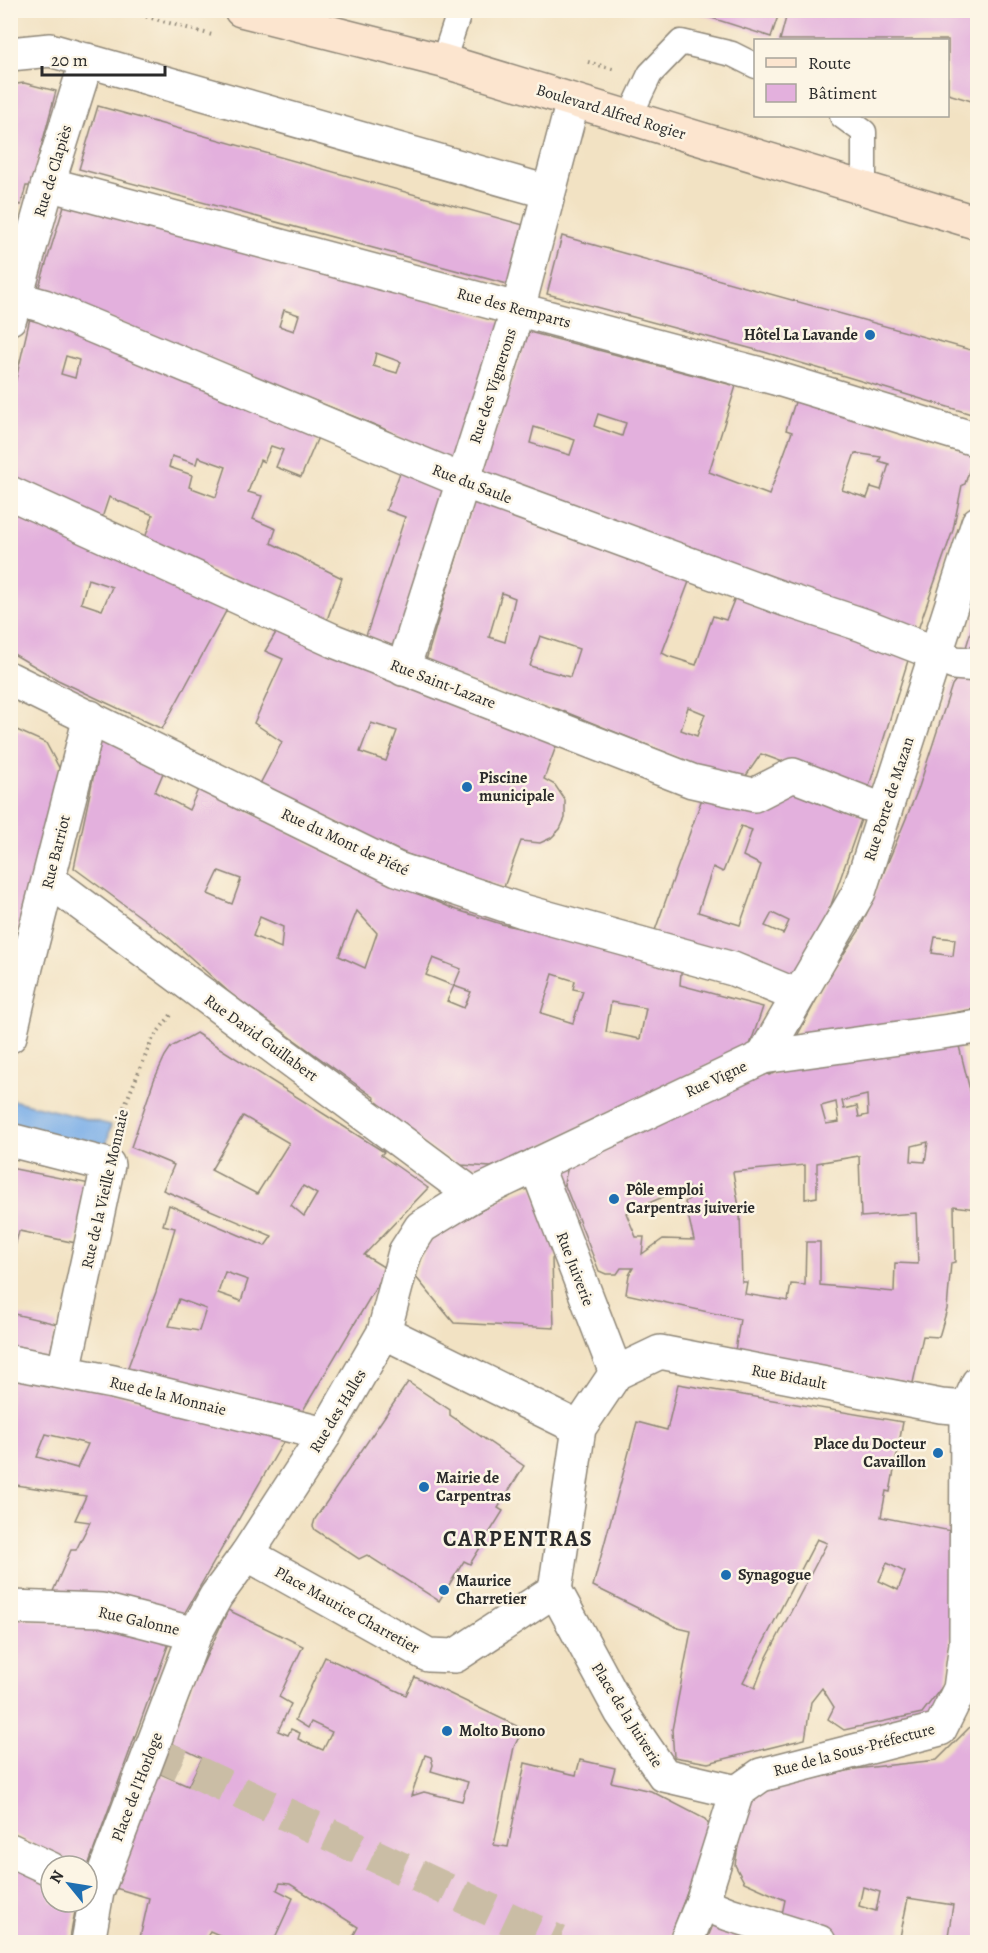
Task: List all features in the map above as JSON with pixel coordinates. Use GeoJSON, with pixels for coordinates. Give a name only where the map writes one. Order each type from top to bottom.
{"type":"FeatureCollection","features":[{"type":"Feature","properties":{"kind":"main road","name":"Boulevard Alfred Rogier"},"geometry":{"type":"LineString","coordinates":[[241,10],[443,61],[978,223]]}},
{"type":"Feature","properties":{"kind":"street"},"geometry":{"type":"LineString","coordinates":[[10,54],[50,50],[548,192]]}},
{"type":"Feature","properties":{"kind":"street","name":"Rue de Clapiès"},"geometry":{"type":"LineString","coordinates":[[13,308],[48,184],[87,60]]}},
{"type":"Feature","properties":{"kind":"street","name":"Rue des Vignerons"},"geometry":{"type":"LineString","coordinates":[[403,669],[518,309],[573,101]]}},
{"type":"Feature","properties":{"kind":"street","name":"Rue des Remparts"},"geometry":{"type":"LineString","coordinates":[[48,184],[775,378],[978,440]]}},
{"type":"Feature","properties":{"kind":"street","name":"Rue du Saule"},"geometry":{"type":"LineString","coordinates":[[13,308],[44,306],[463,481],[787,600],[863,625],[935,653],[954,663],[978,665]]}},
{"type":"Feature","properties":{"kind":"street","name":"Rue Saint-Lazare"},"geometry":{"type":"LineString","coordinates":[[10,493],[334,641],[692,781],[754,795],[793,775],[885,811]]}},
{"type":"Feature","properties":{"kind":"street","name":"Rue Porte de Mazan"},"geometry":{"type":"LineString","coordinates":[[763,1057],[859,892],[978,523]]}},
{"type":"Feature","properties":{"kind":"street","name":"Rue du Mont de Piété"},"geometry":{"type":"LineString","coordinates":[[10,679],[397,869],[524,911],[733,969],[798,996]]}},
{"type":"Feature","properties":{"kind":"street","name":"Rue Barriot"},"geometry":{"type":"LineString","coordinates":[[10,1036],[18,968],[49,880],[90,717]]}},
{"type":"Feature","properties":{"kind":"street","name":"Rue David Guillabert"},"geometry":{"type":"LineString","coordinates":[[49,880],[473,1195]]}},
{"type":"Feature","properties":{"kind":"street","name":"Rue Vigne"},"geometry":{"type":"LineString","coordinates":[[473,1195],[763,1057],[978,1027]]}},
{"type":"Feature","properties":{"kind":"street"},"geometry":{"type":"LineString","coordinates":[[10,1140],[108,1165]]}},
{"type":"Feature","properties":{"kind":"street","name":"Rue de la Vieille Monnaie"},"geometry":{"type":"LineString","coordinates":[[64,1371],[108,1165]]}},
{"type":"Feature","properties":{"kind":"street","name":"Rue Juiverie"},"geometry":{"type":"LineString","coordinates":[[536,1165],[616,1373]]}},
{"type":"Feature","properties":{"kind":"street","name":"Rue des Halles"},"geometry":{"type":"LineString","coordinates":[[195,1634],[216,1596],[247,1554],[325,1434],[384,1332],[405,1252],[421,1227],[473,1195]]}},
{"type":"Feature","properties":{"kind":"street"},"geometry":{"type":"LineString","coordinates":[[384,1332],[579,1428]]}},
{"type":"Feature","properties":{"kind":"street","name":"Rue Bidault"},"geometry":{"type":"LineString","coordinates":[[616,1373],[660,1352],[941,1406],[972,1396]]}},
{"type":"Feature","properties":{"kind":"street","name":"Rue de la Monnaie"},"geometry":{"type":"LineString","coordinates":[[10,1362],[64,1371],[325,1434]]}},
{"type":"Feature","properties":{"kind":"street"},"geometry":{"type":"LineString","coordinates":[[555,1590],[579,1428],[616,1373]]}},
{"type":"Feature","properties":{"kind":"street","name":"Rue de la Sous-Préfecture"},"geometry":{"type":"LineString","coordinates":[[737,1792],[761,1775],[940,1729],[960,1689],[966,1644],[972,1396]]}},
{"type":"Feature","properties":{"kind":"street","name":"Place Maurice Charretier"},"geometry":{"type":"LineString","coordinates":[[247,1554],[428,1655],[455,1656],[555,1590]]}},
{"type":"Feature","properties":{"kind":"street","name":"Place de la Juiverie"},"geometry":{"type":"LineString","coordinates":[[555,1590],[621,1712],[664,1775],[737,1792]]}},
{"type":"Feature","properties":{"kind":"street","name":"Rue Galonne"},"geometry":{"type":"LineString","coordinates":[[10,1607],[102,1610],[195,1634]]}},
{"type":"Feature","properties":{"kind":"street","name":"Place de l'Horloge"},"geometry":{"type":"LineString","coordinates":[[99,1873],[195,1634]]}},
{"type":"Feature","properties":{"kind":"street"},"geometry":{"type":"LineString","coordinates":[[686,1942],[702,1904],[737,1792]]}},
{"type":"Feature","properties":{"kind":"street"},"geometry":{"type":"LineString","coordinates":[[10,1850],[39,1863]]}},
{"type":"Feature","properties":{"kind":"street"},"geometry":{"type":"LineString","coordinates":[[702,1904],[819,1942]]}},
{"type":"Feature","properties":{"kind":"street","name":"Place de l'Horloge"},"geometry":{"type":"LineString","coordinates":[[88,1942],[90,1914]]}},
{"type":"Feature","properties":{"kind":"lane"},"geometry":{"type":"LineString","coordinates":[[443,61],[460,10]]}},
{"type":"Feature","properties":{"kind":"lane"},"geometry":{"type":"LineString","coordinates":[[629,118],[650,74],[681,42],[732,54],[754,65]]}},
{"type":"Feature","properties":{"kind":"lane"},"geometry":{"type":"LineString","coordinates":[[843,117],[864,132],[864,189]]}},
{"type":"Feature","properties":{"kind":"path"},"geometry":{"type":"LineString","coordinates":[[123,10],[217,36]]}},
{"type":"Feature","properties":{"kind":"path","name":"Rue de la Vieille Monnaie"},"geometry":{"type":"LineString","coordinates":[[108,1165],[124,1107],[153,1038],[192,988]]}},
{"type":"Feature","properties":{"kind":"water"},"geometry":{"type":"Polygon","coordinates":[[[12,1100],[111,1125],[105,1151],[11,1127],[12,1100]]]}},
{"type":"Feature","properties":{"kind":"building"},"geometry":{"type":"Polygon","coordinates":[[[687,10],[780,10],[771,37],[687,10]]]}},
{"type":"Feature","properties":{"kind":"building"},"geometry":{"type":"Polygon","coordinates":[[[788,10],[978,10],[978,103],[949,94],[949,39],[780,39],[788,10]]]}},
{"type":"Feature","properties":{"kind":"building"},"geometry":{"type":"Polygon","coordinates":[[[24,83],[56,91],[31,186],[26,186],[21,205],[10,202],[10,85],[24,83]]]}},
{"type":"Feature","properties":{"kind":"building"},"geometry":{"type":"Polygon","coordinates":[[[98,106],[527,226],[511,285],[79,169],[98,106]]]}},
{"type":"Feature","properties":{"kind":"building"},"geometry":{"type":"Polygon","coordinates":[[[67,196],[507,324],[459,467],[380,427],[38,290],[67,196]],[[284,310],[279,326],[294,331],[299,315],[284,310]],[[376,353],[373,366],[397,373],[401,362],[376,353]]]}},
{"type":"Feature","properties":{"kind":"building"},"geometry":{"type":"Polygon","coordinates":[[[562,236],[978,352],[978,416],[764,352],[547,294],[562,236]]]}},
{"type":"Feature","properties":{"kind":"building"},"geometry":{"type":"Polygon","coordinates":[[[30,318],[321,430],[301,477],[276,467],[283,450],[271,446],[264,462],[260,460],[248,492],[262,496],[253,519],[276,529],[271,543],[342,578],[327,620],[144,541],[153,515],[109,497],[101,521],[10,479],[10,405],[30,318]],[[66,356],[61,374],[75,378],[79,360],[66,356]],[[172,456],[169,467],[192,475],[189,487],[216,497],[226,467],[198,457],[196,464],[172,456]]]}},
{"type":"Feature","properties":{"kind":"building"},"geometry":{"type":"Polygon","coordinates":[[[529,332],[736,386],[709,472],[769,495],[792,432],[786,430],[797,396],[974,455],[965,484],[962,485],[953,530],[916,635],[480,475],[529,332]],[[598,414],[594,426],[622,436],[626,423],[598,414]],[[534,427],[530,443],[570,455],[575,440],[534,427]],[[855,453],[842,490],[867,498],[871,487],[881,490],[889,464],[879,461],[881,457],[855,453]]]}},
{"type":"Feature","properties":{"kind":"building"},"geometry":{"type":"Polygon","coordinates":[[[403,465],[456,489],[405,652],[366,636],[405,517],[386,510],[403,465]]]}},
{"type":"Feature","properties":{"kind":"building"},"geometry":{"type":"Polygon","coordinates":[[[475,496],[692,574],[662,653],[668,656],[696,665],[713,616],[726,620],[738,590],[910,654],[867,793],[761,754],[741,783],[558,709],[532,704],[424,667],[475,496]],[[502,593],[489,637],[505,642],[515,598],[502,593]],[[540,636],[530,666],[570,677],[579,649],[540,636]],[[688,707],[681,730],[697,736],[705,714],[688,707]]]}},
{"type":"Feature","properties":{"kind":"building"},"geometry":{"type":"Polygon","coordinates":[[[10,504],[231,602],[162,729],[58,680],[10,652],[10,504]],[[88,579],[81,603],[102,610],[112,587],[88,579]]]}},
{"type":"Feature","properties":{"kind":"building"},"geometry":{"type":"Polygon","coordinates":[[[977,611],[978,655],[964,654],[974,621],[977,611]]]}},
{"type":"Feature","properties":{"kind":"building"},"geometry":{"type":"Polygon","coordinates":[[[281,624],[558,741],[544,779],[555,785],[565,800],[565,818],[560,829],[551,838],[540,843],[521,841],[504,887],[407,854],[260,784],[282,742],[254,723],[283,659],[265,651],[281,624]],[[371,723],[360,752],[386,761],[397,731],[371,723]]]}},
{"type":"Feature","properties":{"kind":"building"},"geometry":{"type":"Polygon","coordinates":[[[978,675],[978,865],[975,875],[978,875],[978,1008],[909,1022],[796,1038],[829,976],[859,931],[919,787],[952,685],[958,677],[978,675]],[[935,937],[932,953],[953,956],[955,939],[935,937]]]}},
{"type":"Feature","properties":{"kind":"building"},"geometry":{"type":"Polygon","coordinates":[[[10,727],[46,743],[63,775],[18,932],[10,935],[10,727]]]}},
{"type":"Feature","properties":{"kind":"building"},"geometry":{"type":"Polygon","coordinates":[[[102,736],[166,766],[155,792],[189,810],[200,785],[347,863],[454,909],[501,924],[626,952],[682,961],[680,985],[763,1007],[750,1045],[536,1149],[491,1167],[461,1165],[426,1145],[373,1104],[375,1098],[232,995],[168,937],[74,868],[102,736]],[[219,871],[208,894],[232,904],[241,879],[219,871]],[[357,911],[339,956],[365,968],[377,933],[357,911]],[[260,917],[253,936],[281,948],[283,927],[260,917]],[[433,958],[426,975],[454,986],[461,969],[433,958]],[[553,974],[541,1013],[573,1023],[583,991],[573,989],[575,981],[553,974]],[[454,986],[447,1001],[464,1008],[471,992],[454,986]],[[611,1002],[606,1032],[640,1039],[646,1008],[611,1002]]]}},
{"type":"Feature","properties":{"kind":"building"},"geometry":{"type":"Polygon","coordinates":[[[795,789],[863,814],[831,905],[794,982],[653,936],[704,793],[756,811],[795,789]],[[741,826],[723,872],[713,867],[698,912],[740,925],[761,865],[743,856],[752,830],[741,826]],[[772,913],[765,926],[783,934],[789,921],[772,913]]]}},
{"type":"Feature","properties":{"kind":"building"},"geometry":{"type":"Polygon","coordinates":[[[196,1033],[384,1152],[381,1155],[428,1188],[364,1255],[387,1269],[301,1414],[125,1375],[156,1292],[175,1228],[163,1225],[169,1205],[265,1246],[272,1236],[163,1190],[174,1165],[131,1147],[154,1080],[171,1047],[196,1033]],[[243,1116],[211,1170],[257,1194],[289,1143],[243,1116]],[[303,1186],[291,1205],[304,1216],[317,1194],[303,1186]],[[225,1272],[218,1293],[241,1301],[248,1280],[225,1272]],[[179,1299],[169,1326],[199,1331],[206,1309],[179,1299]]]}},
{"type":"Feature","properties":{"kind":"building"},"geometry":{"type":"Polygon","coordinates":[[[957,1038],[978,1122],[978,1191],[975,1209],[954,1206],[955,1262],[951,1263],[947,1309],[939,1337],[923,1336],[913,1383],[805,1366],[735,1351],[740,1319],[626,1294],[629,1275],[633,1268],[621,1268],[617,1274],[606,1274],[599,1271],[564,1183],[569,1162],[767,1073],[769,1075],[787,1068],[957,1038]],[[867,1095],[842,1101],[844,1109],[857,1106],[859,1117],[868,1115],[867,1095]],[[836,1102],[821,1106],[826,1124],[839,1122],[836,1102]],[[928,1142],[912,1146],[911,1161],[925,1162],[928,1142]],[[859,1156],[817,1163],[817,1197],[805,1199],[805,1165],[733,1172],[740,1213],[742,1282],[747,1282],[745,1294],[788,1301],[791,1284],[805,1285],[806,1242],[820,1242],[820,1285],[894,1292],[895,1263],[918,1264],[916,1213],[861,1217],[859,1156]],[[688,1186],[626,1213],[636,1237],[644,1237],[642,1254],[663,1239],[694,1240],[685,1202],[690,1198],[688,1186]]]}},
{"type":"Feature","properties":{"kind":"building"},"geometry":{"type":"Polygon","coordinates":[[[10,1168],[90,1184],[76,1243],[19,1231],[10,1266],[10,1168]]]}},
{"type":"Feature","properties":{"kind":"building"},"geometry":{"type":"Polygon","coordinates":[[[533,1187],[559,1252],[552,1259],[554,1328],[454,1323],[415,1276],[429,1240],[507,1196],[533,1187]]]}},
{"type":"Feature","properties":{"kind":"building"},"geometry":{"type":"Polygon","coordinates":[[[10,1313],[57,1324],[49,1359],[10,1352],[10,1313]]]}},
{"type":"Feature","properties":{"kind":"building"},"geometry":{"type":"Polygon","coordinates":[[[10,1371],[289,1432],[184,1614],[152,1607],[50,1598],[71,1550],[76,1550],[90,1522],[75,1520],[86,1496],[10,1484],[10,1371]],[[46,1434],[37,1457],[77,1468],[88,1444],[46,1434]]]}},
{"type":"Feature","properties":{"kind":"building","name":"Mairie de Carpentras"},"geometry":{"type":"Polygon","coordinates":[[[408,1382],[450,1410],[450,1415],[524,1466],[498,1508],[503,1511],[470,1564],[464,1561],[439,1601],[367,1555],[359,1559],[315,1530],[313,1526],[315,1519],[408,1382]]]}},
{"type":"Feature","properties":{"kind":"building"},"geometry":{"type":"Polygon","coordinates":[[[678,1384],[903,1422],[890,1492],[886,1491],[881,1517],[951,1531],[951,1625],[945,1683],[922,1713],[844,1730],[828,1719],[834,1707],[822,1688],[811,1702],[805,1739],[708,1763],[674,1757],[672,1730],[691,1631],[678,1628],[593,1586],[637,1422],[667,1430],[678,1384]],[[817,1539],[743,1682],[755,1688],[766,1659],[827,1543],[817,1539]],[[887,1563],[879,1581],[898,1590],[905,1572],[887,1563]]]}},
{"type":"Feature","properties":{"kind":"building"},"geometry":{"type":"Polygon","coordinates":[[[228,1610],[303,1646],[279,1697],[291,1704],[278,1731],[288,1735],[291,1729],[300,1733],[298,1739],[323,1750],[332,1732],[311,1722],[308,1728],[295,1720],[325,1657],[406,1695],[415,1677],[523,1729],[514,1747],[494,1845],[508,1847],[525,1763],[576,1775],[580,1760],[615,1768],[611,1782],[651,1791],[705,1819],[715,1834],[705,1861],[690,1885],[668,1942],[595,1942],[582,1938],[580,1942],[350,1942],[358,1927],[290,1884],[280,1883],[277,1890],[293,1898],[273,1942],[245,1942],[226,1938],[210,1931],[205,1942],[139,1942],[149,1898],[112,1887],[156,1772],[188,1786],[202,1758],[167,1741],[228,1610]],[[425,1755],[411,1796],[424,1792],[462,1801],[468,1782],[431,1771],[433,1765],[431,1757],[425,1755]]]}},
{"type":"Feature","properties":{"kind":"building"},"geometry":{"type":"Polygon","coordinates":[[[10,1618],[173,1632],[92,1854],[53,1854],[10,1832],[10,1618]]]}},
{"type":"Feature","properties":{"kind":"building"},"geometry":{"type":"Polygon","coordinates":[[[978,1719],[978,1861],[975,1869],[978,1870],[978,1942],[947,1942],[953,1905],[908,1898],[899,1942],[848,1942],[820,1936],[781,1919],[785,1900],[744,1882],[735,1865],[750,1797],[778,1787],[855,1769],[937,1760],[978,1719]],[[863,1887],[859,1906],[876,1911],[880,1892],[863,1887]]]}},
{"type":"Feature","properties":{"kind":"building"},"geometry":{"type":"Polygon","coordinates":[[[10,1863],[39,1876],[39,1914],[75,1914],[69,1942],[10,1942],[10,1863]]]}},
{"type":"Feature","properties":{"kind":"building"},"geometry":{"type":"Polygon","coordinates":[[[715,1920],[777,1942],[706,1942],[715,1920]]]}},
{"type":"Feature","properties":{"kind":"tunnel"},"geometry":{"type":"LineString","coordinates":[[151,1751],[559,1942]]}},
{"type":"Feature","properties":{"kind":"place","name":"Hôtel La Lavande"},"geometry":{"type":"Point","coordinates":[870,335]}},
{"type":"Feature","properties":{"kind":"place","name":"Piscine municipale"},"geometry":{"type":"Point","coordinates":[467,787]}},
{"type":"Feature","properties":{"kind":"place","name":"Pôle emploi Carpentras juiverie"},"geometry":{"type":"Point","coordinates":[614,1199]}},
{"type":"Feature","properties":{"kind":"place","name":"Place du Docteur Cavaillon"},"geometry":{"type":"Point","coordinates":[938,1453]}},
{"type":"Feature","properties":{"kind":"place","name":"Mairie de Carpentras"},"geometry":{"type":"Point","coordinates":[424,1487]}},
{"type":"Feature","properties":{"kind":"place","name":"Synagogue"},"geometry":{"type":"Point","coordinates":[726,1575]}},
{"type":"Feature","properties":{"kind":"place","name":"Maurice Charretier"},"geometry":{"type":"Point","coordinates":[444,1590]}},
{"type":"Feature","properties":{"kind":"place","name":"Molto Buono"},"geometry":{"type":"Point","coordinates":[447,1731]}},
{"type":"Feature","properties":{"kind":"district","name":"CARPENTRAS"},"geometry":{"type":"Point","coordinates":[518,1539]}}]}
